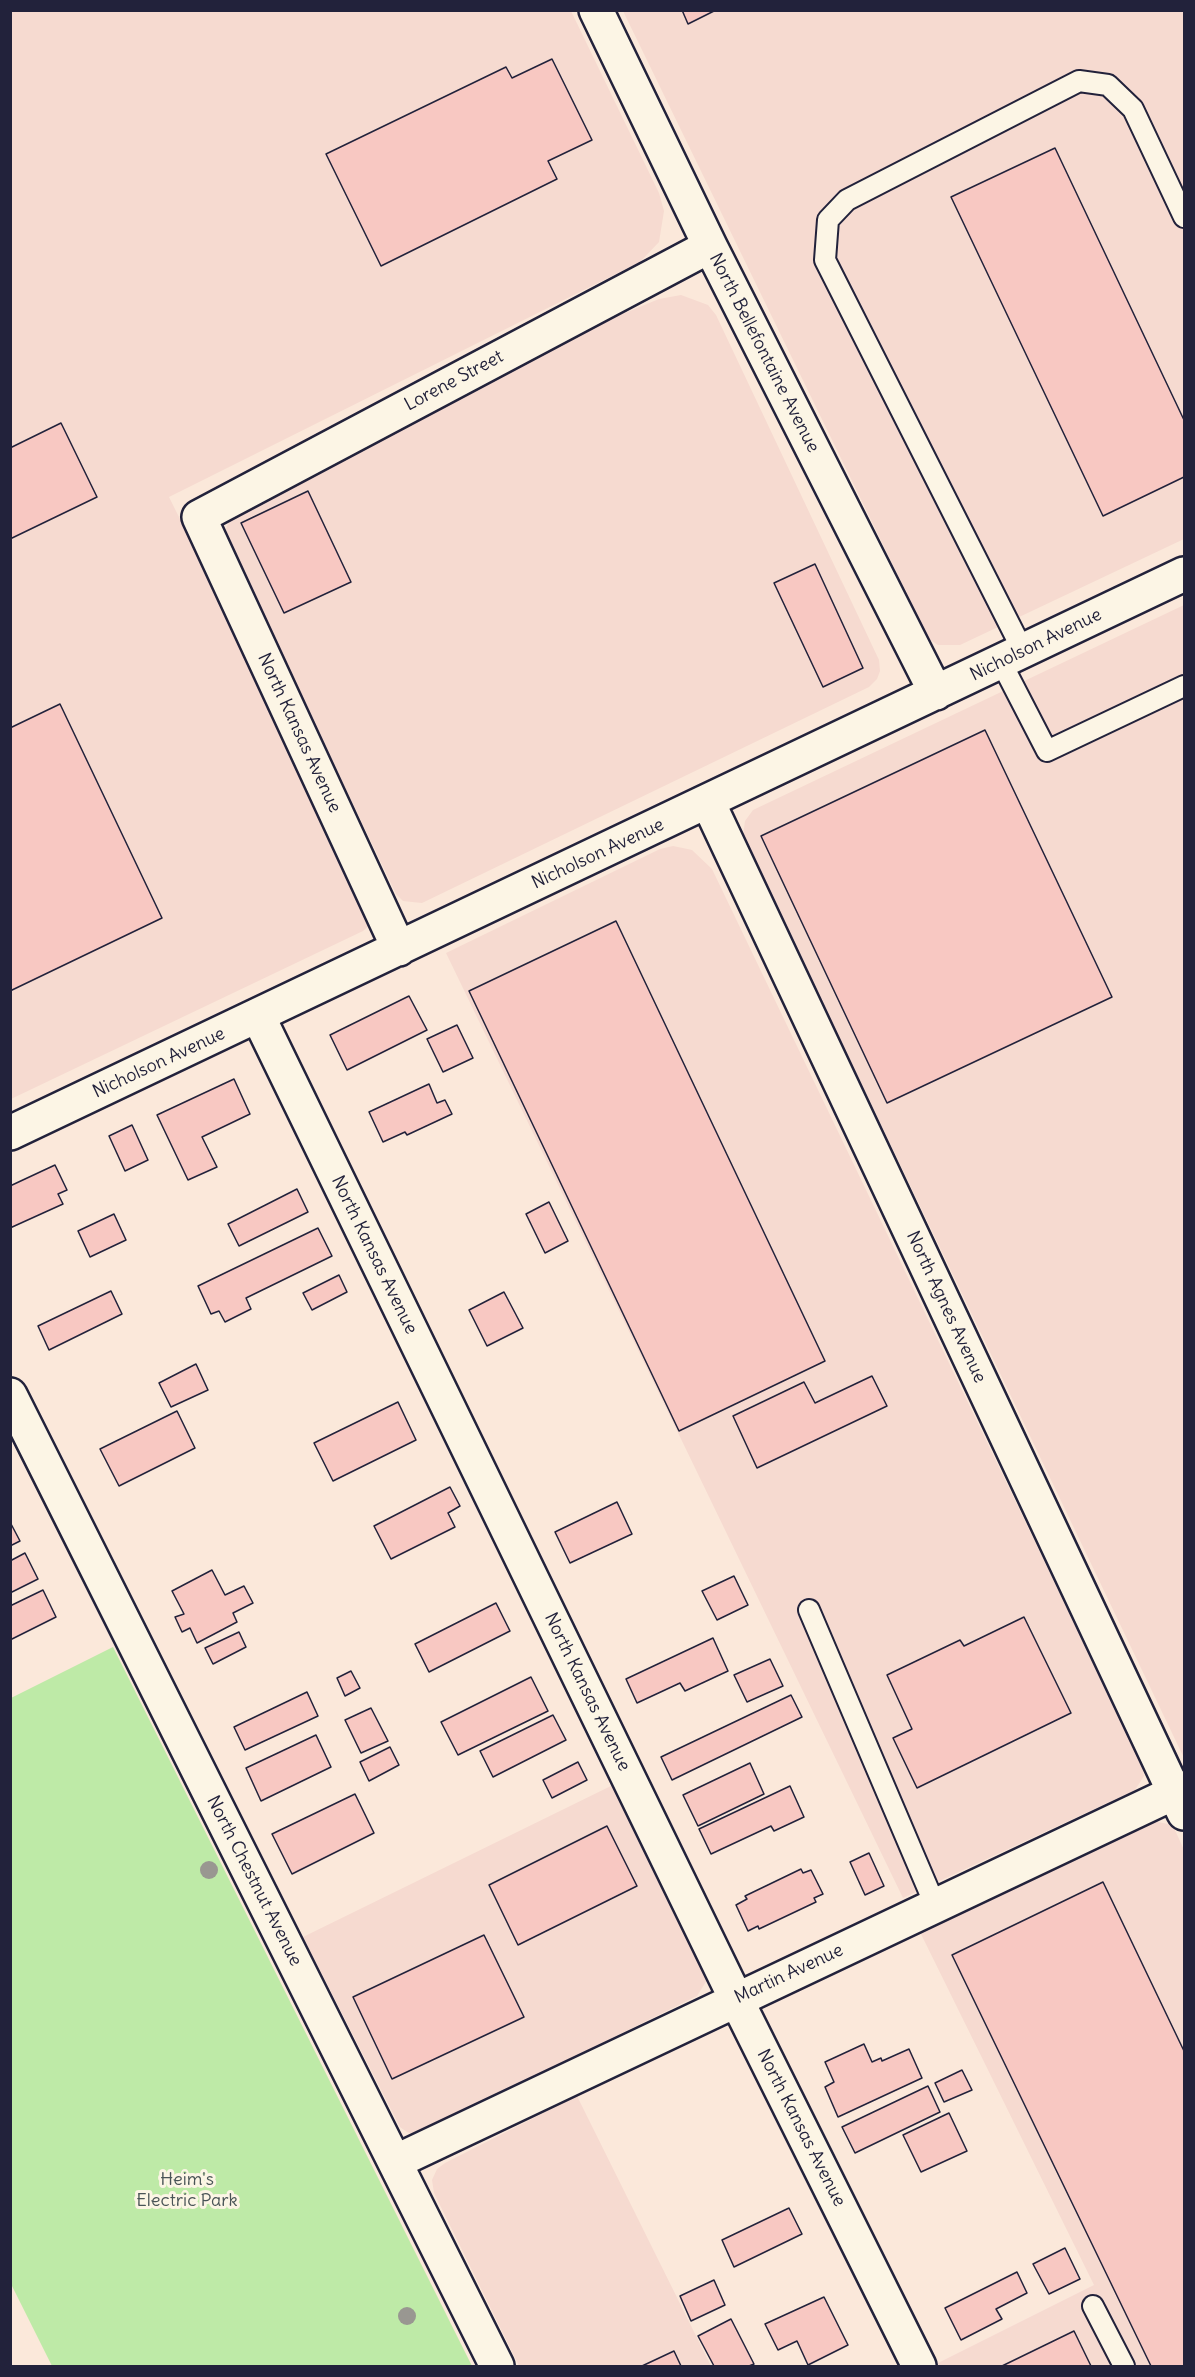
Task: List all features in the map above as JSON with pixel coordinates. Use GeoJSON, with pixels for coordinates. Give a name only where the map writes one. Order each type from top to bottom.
{"type":"FeatureCollection","features":[{"type":"Feature","properties":{"kind":"street","name":"North Bellefontaine Avenue"},"geometry":{"type":"LineString","coordinates":[[596,10],[710,246],[936,693]]}},
{"type":"Feature","properties":{"kind":"street","name":"Lorene Street"},"geometry":{"type":"LineString","coordinates":[[199,516],[710,246]]}},
{"type":"Feature","properties":{"kind":"street","name":"North Kansas Avenue"},"geometry":{"type":"LineString","coordinates":[[199,516],[399,949]]}},
{"type":"Feature","properties":{"kind":"street","name":"Nicholson Avenue"},"geometry":{"type":"LineString","coordinates":[[10,1133],[1185,574]]}},
{"type":"Feature","properties":{"kind":"street","name":"North Agnes Avenue"},"geometry":{"type":"LineString","coordinates":[[708,802],[1181,1798]]}},
{"type":"Feature","properties":{"kind":"street","name":"North Kansas Avenue"},"geometry":{"type":"LineString","coordinates":[[258,1016],[736,1999],[919,2367]]}},
{"type":"Feature","properties":{"kind":"street","name":"North Chestnut Avenue"},"geometry":{"type":"LineString","coordinates":[[10,1395],[497,2367]]}},
{"type":"Feature","properties":{"kind":"street","name":"Martin Avenue"},"geometry":{"type":"LineString","coordinates":[[395,2162],[935,1905],[1181,1798]]}},
{"type":"Feature","properties":{"kind":"lane"},"geometry":{"type":"LineString","coordinates":[[1185,217],[1133,109],[1108,85],[1079,81],[847,200],[828,220],[825,260],[1012,656],[1047,751],[1185,686]]}},
{"type":"Feature","properties":{"kind":"lane"},"geometry":{"type":"LineString","coordinates":[[809,1610],[935,1905]]}},
{"type":"Feature","properties":{"kind":"lane"},"geometry":{"type":"LineString","coordinates":[[1093,2306],[1124,2367]]}},
{"type":"Feature","properties":{"kind":"shaded area"},"geometry":{"type":"Polygon","coordinates":[[[11,11],[571,11],[659,193],[664,211],[659,242],[640,262],[169,497],[370,901],[371,924],[363,931],[11,1099],[11,11]]]}},
{"type":"Feature","properties":{"kind":"shaded area"},"geometry":{"type":"Polygon","coordinates":[[[623,11],[1184,11],[1184,539],[960,645],[938,645],[929,639],[623,11]]]}},
{"type":"Feature","properties":{"kind":"shaded area"},"geometry":{"type":"Polygon","coordinates":[[[681,295],[708,305],[716,315],[879,660],[880,671],[877,679],[869,687],[422,903],[403,901],[396,894],[227,540],[226,529],[229,521],[238,512],[608,320],[659,299],[681,295]]]}},
{"type":"Feature","properties":{"kind":"shaded area"},"geometry":{"type":"Polygon","coordinates":[[[1184,605],[1184,1758],[743,836],[745,821],[753,810],[1184,605]]]}},
{"type":"Feature","properties":{"kind":"shaded area"},"geometry":{"type":"Polygon","coordinates":[[[673,846],[692,850],[712,869],[1142,1765],[1144,1776],[1135,1790],[903,1898],[446,953],[660,849],[673,846]]]}},
{"type":"Feature","properties":{"kind":"shaded area"},"geometry":{"type":"Polygon","coordinates":[[[615,1784],[705,1968],[707,1980],[697,1996],[415,2135],[407,2132],[400,2127],[303,1937],[615,1784]]]}},
{"type":"Feature","properties":{"kind":"shaded area"},"geometry":{"type":"Polygon","coordinates":[[[1153,1821],[1168,1824],[1175,1830],[1184,1850],[1184,2366],[939,2366],[938,2363],[1094,2285],[918,1928],[1153,1821]]]}},
{"type":"Feature","properties":{"kind":"shaded area"},"geometry":{"type":"Polygon","coordinates":[[[577,2096],[711,2366],[519,2366],[434,2193],[432,2180],[437,2169],[445,2163],[577,2096]]]}},
{"type":"Feature","properties":{"kind":"green space","name":"Heim's Electric Park"},"geometry":{"type":"Polygon","coordinates":[[[113,1647],[472,2366],[52,2366],[11,2284],[11,1698],[113,1647]]]}},
{"type":"Feature","properties":{"kind":"building"},"geometry":{"type":"Polygon","coordinates":[[[682,10],[716,10],[688,24],[682,10]]]}},
{"type":"Feature","properties":{"kind":"building"},"geometry":{"type":"Polygon","coordinates":[[[552,59],[592,140],[548,161],[557,179],[381,266],[326,154],[506,67],[512,78],[552,59]]]}},
{"type":"Feature","properties":{"kind":"building"},"geometry":{"type":"Polygon","coordinates":[[[1055,148],[1184,420],[1184,477],[1103,516],[951,197],[1055,148]]]}},
{"type":"Feature","properties":{"kind":"building"},"geometry":{"type":"Polygon","coordinates":[[[61,423],[97,497],[10,539],[10,448],[61,423]]]}},
{"type":"Feature","properties":{"kind":"building"},"geometry":{"type":"Polygon","coordinates":[[[308,491],[351,582],[284,613],[241,523],[308,491]]]}},
{"type":"Feature","properties":{"kind":"building"},"geometry":{"type":"Polygon","coordinates":[[[815,564],[863,668],[823,687],[774,583],[815,564]]]}},
{"type":"Feature","properties":{"kind":"building"},"geometry":{"type":"Polygon","coordinates":[[[60,704],[162,918],[10,991],[10,728],[60,704]]]}},
{"type":"Feature","properties":{"kind":"building"},"geometry":{"type":"Polygon","coordinates":[[[985,730],[1112,997],[887,1103],[761,836],[985,730]]]}},
{"type":"Feature","properties":{"kind":"building"},"geometry":{"type":"Polygon","coordinates":[[[616,921],[825,1361],[679,1431],[469,991],[616,921]]]}},
{"type":"Feature","properties":{"kind":"building"},"geometry":{"type":"Polygon","coordinates":[[[409,996],[427,1030],[347,1070],[330,1035],[409,996]]]}},
{"type":"Feature","properties":{"kind":"building"},"geometry":{"type":"Polygon","coordinates":[[[457,1025],[473,1058],[443,1072],[427,1039],[457,1025]]]}},
{"type":"Feature","properties":{"kind":"building"},"geometry":{"type":"Polygon","coordinates":[[[234,1079],[250,1114],[202,1137],[217,1167],[188,1180],[157,1115],[234,1079]]]}},
{"type":"Feature","properties":{"kind":"building"},"geometry":{"type":"Polygon","coordinates":[[[429,1084],[437,1103],[445,1100],[452,1114],[407,1135],[405,1132],[383,1142],[369,1112],[429,1084]]]}},
{"type":"Feature","properties":{"kind":"building"},"geometry":{"type":"Polygon","coordinates":[[[132,1125],[148,1160],[125,1171],[109,1136],[132,1125]]]}},
{"type":"Feature","properties":{"kind":"building"},"geometry":{"type":"Polygon","coordinates":[[[55,1165],[67,1190],[58,1194],[63,1204],[10,1228],[10,1186],[55,1165]]]}},
{"type":"Feature","properties":{"kind":"building"},"geometry":{"type":"Polygon","coordinates":[[[297,1189],[308,1212],[239,1246],[228,1224],[297,1189]]]}},
{"type":"Feature","properties":{"kind":"building"},"geometry":{"type":"Polygon","coordinates":[[[549,1202],[568,1241],[545,1253],[526,1214],[549,1202]]]}},
{"type":"Feature","properties":{"kind":"building"},"geometry":{"type":"Polygon","coordinates":[[[114,1214],[126,1240],[90,1257],[78,1231],[114,1214]]]}},
{"type":"Feature","properties":{"kind":"building"},"geometry":{"type":"Polygon","coordinates":[[[318,1228],[332,1256],[246,1298],[251,1309],[225,1322],[219,1311],[211,1314],[198,1286],[318,1228]]]}},
{"type":"Feature","properties":{"kind":"building"},"geometry":{"type":"Polygon","coordinates":[[[339,1275],[347,1292],[312,1310],[303,1293],[339,1275]]]}},
{"type":"Feature","properties":{"kind":"building"},"geometry":{"type":"Polygon","coordinates":[[[111,1291],[122,1314],[49,1350],[38,1326],[111,1291]]]}},
{"type":"Feature","properties":{"kind":"building"},"geometry":{"type":"Polygon","coordinates":[[[504,1292],[523,1328],[487,1346],[469,1310],[504,1292]]]}},
{"type":"Feature","properties":{"kind":"building"},"geometry":{"type":"Polygon","coordinates":[[[196,1364],[208,1390],[171,1407],[159,1383],[196,1364]]]}},
{"type":"Feature","properties":{"kind":"building"},"geometry":{"type":"Polygon","coordinates":[[[872,1376],[887,1406],[757,1468],[733,1416],[804,1382],[815,1403],[872,1376]]]}},
{"type":"Feature","properties":{"kind":"building"},"geometry":{"type":"Polygon","coordinates":[[[398,1402],[416,1440],[333,1481],[314,1443],[398,1402]]]}},
{"type":"Feature","properties":{"kind":"building"},"geometry":{"type":"Polygon","coordinates":[[[177,1411],[195,1448],[119,1486],[100,1449],[177,1411]]]}},
{"type":"Feature","properties":{"kind":"building"},"geometry":{"type":"Polygon","coordinates":[[[450,1487],[460,1506],[448,1513],[455,1527],[391,1559],[374,1526],[450,1487]]]}},
{"type":"Feature","properties":{"kind":"building"},"geometry":{"type":"Polygon","coordinates":[[[617,1502],[632,1534],[570,1563],[555,1532],[617,1502]]]}},
{"type":"Feature","properties":{"kind":"building"},"geometry":{"type":"Polygon","coordinates":[[[10,1522],[20,1541],[10,1546],[10,1522]]]}},
{"type":"Feature","properties":{"kind":"building"},"geometry":{"type":"Polygon","coordinates":[[[25,1553],[38,1579],[10,1593],[10,1561],[25,1553]]]}},
{"type":"Feature","properties":{"kind":"building"},"geometry":{"type":"Polygon","coordinates":[[[212,1570],[225,1595],[244,1586],[253,1603],[233,1613],[237,1622],[197,1643],[190,1628],[182,1632],[175,1617],[184,1614],[172,1591],[212,1570]]]}},
{"type":"Feature","properties":{"kind":"building"},"geometry":{"type":"Polygon","coordinates":[[[734,1576],[748,1605],[717,1620],[702,1591],[734,1576]]]}},
{"type":"Feature","properties":{"kind":"building"},"geometry":{"type":"Polygon","coordinates":[[[43,1590],[56,1617],[10,1640],[10,1606],[43,1590]]]}},
{"type":"Feature","properties":{"kind":"building"},"geometry":{"type":"Polygon","coordinates":[[[496,1603],[510,1631],[429,1672],[415,1644],[496,1603]]]}},
{"type":"Feature","properties":{"kind":"building"},"geometry":{"type":"Polygon","coordinates":[[[1024,1617],[1071,1713],[917,1788],[893,1738],[912,1729],[887,1675],[960,1640],[964,1646],[1024,1617]]]}},
{"type":"Feature","properties":{"kind":"building"},"geometry":{"type":"Polygon","coordinates":[[[239,1632],[246,1647],[213,1664],[205,1648],[239,1632]]]}},
{"type":"Feature","properties":{"kind":"building"},"geometry":{"type":"Polygon","coordinates":[[[713,1638],[728,1671],[685,1691],[680,1683],[637,1703],[626,1679],[713,1638]]]}},
{"type":"Feature","properties":{"kind":"building"},"geometry":{"type":"Polygon","coordinates":[[[770,1659],[783,1686],[747,1702],[734,1675],[770,1659]]]}},
{"type":"Feature","properties":{"kind":"building"},"geometry":{"type":"Polygon","coordinates":[[[351,1671],[360,1688],[345,1696],[337,1678],[351,1671]]]}},
{"type":"Feature","properties":{"kind":"building"},"geometry":{"type":"Polygon","coordinates":[[[531,1677],[548,1711],[458,1755],[441,1722],[531,1677]]]}},
{"type":"Feature","properties":{"kind":"building"},"geometry":{"type":"Polygon","coordinates":[[[307,1692],[318,1716],[245,1750],[234,1727],[307,1692]]]}},
{"type":"Feature","properties":{"kind":"building"},"geometry":{"type":"Polygon","coordinates":[[[791,1695],[802,1717],[672,1780],[661,1757],[791,1695]]]}},
{"type":"Feature","properties":{"kind":"building"},"geometry":{"type":"Polygon","coordinates":[[[371,1708],[388,1741],[361,1753],[345,1720],[371,1708]]]}},
{"type":"Feature","properties":{"kind":"building"},"geometry":{"type":"Polygon","coordinates":[[[553,1715],[566,1740],[493,1777],[480,1751],[553,1715]]]}},
{"type":"Feature","properties":{"kind":"building"},"geometry":{"type":"Polygon","coordinates":[[[316,1735],[331,1767],[261,1801],[246,1768],[316,1735]]]}},
{"type":"Feature","properties":{"kind":"building"},"geometry":{"type":"Polygon","coordinates":[[[390,1747],[399,1765],[369,1781],[360,1762],[390,1747]]]}},
{"type":"Feature","properties":{"kind":"building"},"geometry":{"type":"Polygon","coordinates":[[[578,1762],[587,1780],[552,1798],[543,1780],[578,1762]]]}},
{"type":"Feature","properties":{"kind":"building"},"geometry":{"type":"Polygon","coordinates":[[[750,1763],[764,1794],[698,1826],[683,1795],[750,1763]]]}},
{"type":"Feature","properties":{"kind":"building"},"geometry":{"type":"Polygon","coordinates":[[[790,1786],[804,1817],[774,1831],[771,1826],[711,1854],[699,1829],[790,1786]]]}},
{"type":"Feature","properties":{"kind":"building"},"geometry":{"type":"Polygon","coordinates":[[[355,1794],[374,1833],[292,1874],[272,1834],[355,1794]]]}},
{"type":"Feature","properties":{"kind":"building"},"geometry":{"type":"Polygon","coordinates":[[[607,1826],[637,1886],[518,1945],[489,1885],[607,1826]]]}},
{"type":"Feature","properties":{"kind":"building"},"geometry":{"type":"Polygon","coordinates":[[[869,1853],[884,1886],[865,1895],[850,1862],[869,1853]]]}},
{"type":"Feature","properties":{"kind":"building"},"geometry":{"type":"Polygon","coordinates":[[[801,1869],[803,1873],[811,1870],[823,1894],[814,1898],[816,1902],[759,1929],[758,1926],[748,1931],[736,1905],[747,1899],[745,1896],[801,1869]]]}},
{"type":"Feature","properties":{"kind":"building"},"geometry":{"type":"Polygon","coordinates":[[[1103,1882],[1184,2051],[1184,2366],[1151,2366],[952,1955],[1103,1882]]]}},
{"type":"Feature","properties":{"kind":"building"},"geometry":{"type":"Polygon","coordinates":[[[484,1935],[524,2017],[392,2079],[353,1997],[484,1935]]]}},
{"type":"Feature","properties":{"kind":"building"},"geometry":{"type":"Polygon","coordinates":[[[864,2044],[872,2062],[881,2058],[882,2061],[909,2049],[922,2078],[838,2117],[825,2087],[834,2082],[825,2062],[864,2044]]]}},
{"type":"Feature","properties":{"kind":"building"},"geometry":{"type":"Polygon","coordinates":[[[962,2070],[972,2090],[944,2102],[935,2083],[962,2070]]]}},
{"type":"Feature","properties":{"kind":"building"},"geometry":{"type":"Polygon","coordinates":[[[928,2086],[940,2112],[855,2153],[842,2127],[928,2086]]]}},
{"type":"Feature","properties":{"kind":"building"},"geometry":{"type":"Polygon","coordinates":[[[949,2113],[967,2151],[921,2172],[903,2135],[949,2113]]]}},
{"type":"Feature","properties":{"kind":"building"},"geometry":{"type":"Polygon","coordinates":[[[789,2208],[802,2234],[734,2267],[722,2240],[789,2208]]]}},
{"type":"Feature","properties":{"kind":"building"},"geometry":{"type":"Polygon","coordinates":[[[1065,2248],[1080,2279],[1049,2294],[1033,2264],[1065,2248]]]}},
{"type":"Feature","properties":{"kind":"building"},"geometry":{"type":"Polygon","coordinates":[[[1017,2272],[1027,2293],[996,2309],[1002,2319],[961,2340],[945,2308],[1017,2272]]]}},
{"type":"Feature","properties":{"kind":"building"},"geometry":{"type":"Polygon","coordinates":[[[714,2280],[725,2305],[691,2321],[680,2296],[714,2280]]]}},
{"type":"Feature","properties":{"kind":"building"},"geometry":{"type":"Polygon","coordinates":[[[824,2297],[848,2345],[808,2365],[797,2341],[778,2350],[765,2324],[824,2297]]]}},
{"type":"Feature","properties":{"kind":"building"},"geometry":{"type":"Polygon","coordinates":[[[731,2319],[754,2364],[714,2366],[698,2336],[731,2319]]]}},
{"type":"Feature","properties":{"kind":"building"},"geometry":{"type":"Polygon","coordinates":[[[1074,2331],[1091,2366],[1002,2366],[1074,2331]]]}},
{"type":"Feature","properties":{"kind":"building"},"geometry":{"type":"Polygon","coordinates":[[[674,2351],[681,2366],[642,2366],[674,2351]]]}}]}
